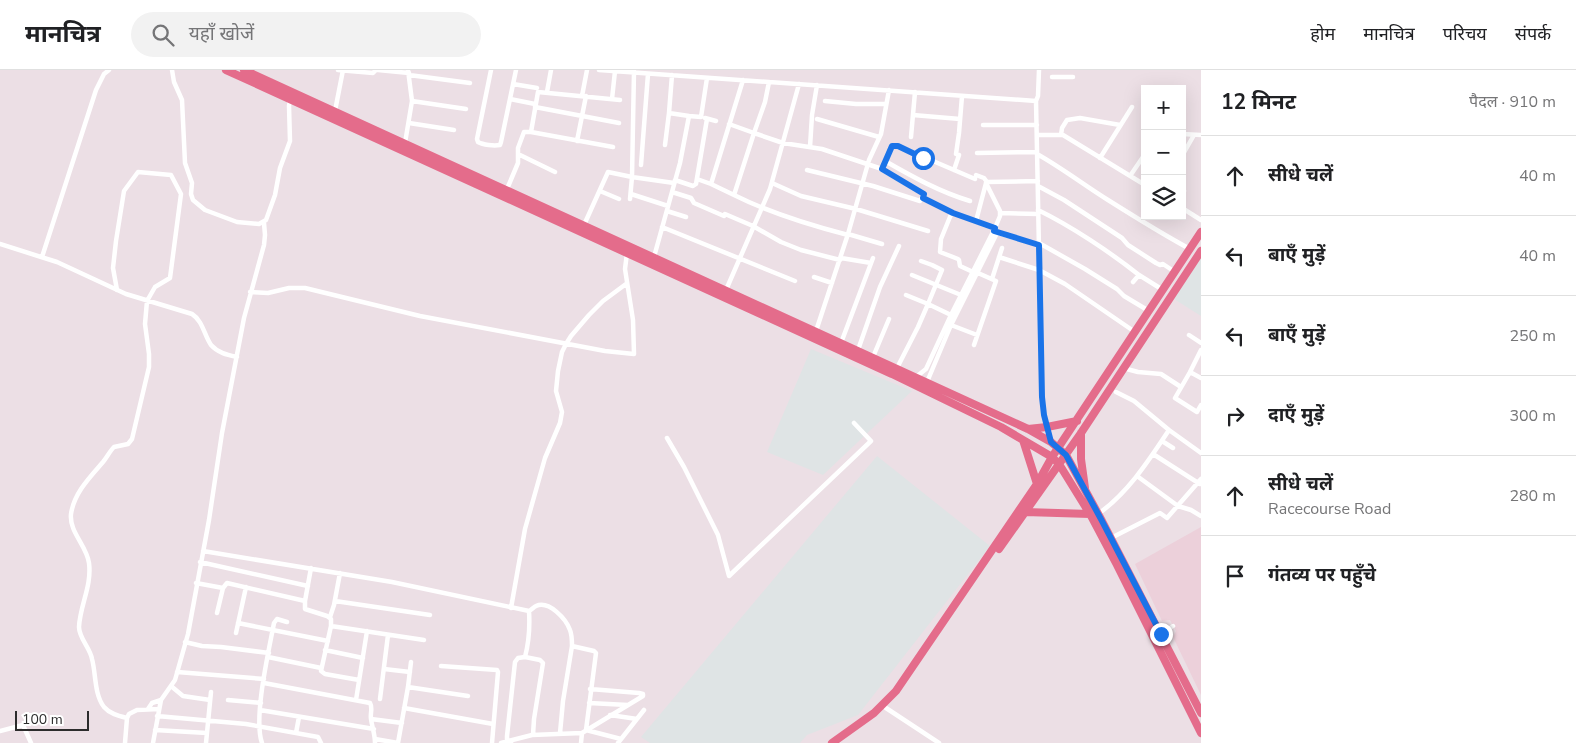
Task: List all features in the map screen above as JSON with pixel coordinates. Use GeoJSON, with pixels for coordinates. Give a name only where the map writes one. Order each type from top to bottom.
{"type":"FeatureCollection","features":[{"type":"Feature","properties":{"kind":"main road"},"geometry":{"type":"LineString","coordinates":[[226,70],[892,374],[1001,427],[1052,457],[1060,464],[1111,538],[1201,714]]}},
{"type":"Feature","properties":{"kind":"main road"},"geometry":{"type":"LineString","coordinates":[[249,71],[841,342],[1028,429],[1051,442],[1066,455],[1085,491],[1117,565],[1201,733]]}},
{"type":"Feature","properties":{"kind":"main road"},"geometry":{"type":"LineString","coordinates":[[832,743],[874,713],[896,691],[1037,484],[1052,457],[1201,232]]}},
{"type":"Feature","properties":{"kind":"main road"},"geometry":{"type":"LineString","coordinates":[[840,743],[886,708],[930,649],[1060,464],[1201,251]]}},
{"type":"Feature","properties":{"kind":"main road"},"geometry":{"type":"LineString","coordinates":[[1028,429],[1077,421]]}},
{"type":"Feature","properties":{"kind":"main road"},"geometry":{"type":"LineString","coordinates":[[1081,433],[1081,459],[1085,491]]}},
{"type":"Feature","properties":{"kind":"main road"},"geometry":{"type":"LineString","coordinates":[[1023,440],[1037,484]]}},
{"type":"Feature","properties":{"kind":"main road"},"geometry":{"type":"LineString","coordinates":[[1025,512],[1094,514]]}},
{"type":"Feature","properties":{"kind":"street"},"geometry":{"type":"LineString","coordinates":[[42,256],[96,90],[104,74],[109,70]]}},
{"type":"Feature","properties":{"kind":"street"},"geometry":{"type":"LineString","coordinates":[[172,70],[174,82],[182,100],[185,163],[192,183],[191,194],[194,200],[204,210],[229,220],[244,224],[264,223]]}},
{"type":"Feature","properties":{"kind":"street"},"geometry":{"type":"LineString","coordinates":[[335,111],[341,70],[373,73],[377,70],[409,73],[470,83]]}},
{"type":"Feature","properties":{"kind":"street"},"geometry":{"type":"LineString","coordinates":[[491,70],[477,139],[481,143],[500,144],[516,70]]}},
{"type":"Feature","properties":{"kind":"street"},"geometry":{"type":"LineString","coordinates":[[547,92],[551,70]]}},
{"type":"Feature","properties":{"kind":"street"},"geometry":{"type":"LineString","coordinates":[[577,141],[582,117],[587,70]]}},
{"type":"Feature","properties":{"kind":"street"},"geometry":{"type":"LineString","coordinates":[[599,70],[1036,101]]}},
{"type":"Feature","properties":{"kind":"street"},"geometry":{"type":"LineString","coordinates":[[1040,70],[1036,101],[1038,270],[1042,397],[1051,442]]}},
{"type":"Feature","properties":{"kind":"street"},"geometry":{"type":"LineString","coordinates":[[612,71],[612,99]]}},
{"type":"Feature","properties":{"kind":"street"},"geometry":{"type":"LineString","coordinates":[[634,71],[630,197],[686,217]]}},
{"type":"Feature","properties":{"kind":"street"},"geometry":{"type":"LineString","coordinates":[[405,143],[412,101],[409,73]]}},
{"type":"Feature","properties":{"kind":"street"},"geometry":{"type":"LineString","coordinates":[[642,165],[648,74]]}},
{"type":"Feature","properties":{"kind":"street"},"geometry":{"type":"LineString","coordinates":[[665,145],[672,76]]}},
{"type":"Feature","properties":{"kind":"street"},"geometry":{"type":"LineString","coordinates":[[1052,77],[1073,78]]}},
{"type":"Feature","properties":{"kind":"street"},"geometry":{"type":"LineString","coordinates":[[584,225],[608,172],[693,186],[696,184],[708,78]]}},
{"type":"Feature","properties":{"kind":"street"},"geometry":{"type":"LineString","coordinates":[[711,184],[743,80]]}},
{"type":"Feature","properties":{"kind":"street"},"geometry":{"type":"LineString","coordinates":[[734,195],[765,102],[769,82]]}},
{"type":"Feature","properties":{"kind":"street"},"geometry":{"type":"LineString","coordinates":[[513,84],[537,88]]}},
{"type":"Feature","properties":{"kind":"street"},"geometry":{"type":"LineString","coordinates":[[726,290],[772,183],[799,84]]}},
{"type":"Feature","properties":{"kind":"street"},"geometry":{"type":"LineString","coordinates":[[810,147],[812,115],[817,85]]}},
{"type":"Feature","properties":{"kind":"street"},"geometry":{"type":"LineString","coordinates":[[816,331],[848,235],[868,164],[879,138],[889,90]]}},
{"type":"Feature","properties":{"kind":"street"},"geometry":{"type":"LineString","coordinates":[[531,132],[538,92],[620,100]]}},
{"type":"Feature","properties":{"kind":"street"},"geometry":{"type":"LineString","coordinates":[[911,137],[915,92]]}},
{"type":"Feature","properties":{"kind":"street"},"geometry":{"type":"LineString","coordinates":[[954,170],[958,154],[962,96]]}},
{"type":"Feature","properties":{"kind":"street"},"geometry":{"type":"LineString","coordinates":[[153,743],[158,709],[177,672],[186,642],[222,433],[250,292],[264,245],[264,223],[272,205],[280,168],[290,141],[288,106],[290,99]]}},
{"type":"Feature","properties":{"kind":"street"},"geometry":{"type":"LineString","coordinates":[[510,99],[582,117],[619,123]]}},
{"type":"Feature","properties":{"kind":"street"},"geometry":{"type":"LineString","coordinates":[[412,101],[466,109]]}},
{"type":"Feature","properties":{"kind":"street"},"geometry":{"type":"LineString","coordinates":[[825,101],[886,104]]}},
{"type":"Feature","properties":{"kind":"street"},"geometry":{"type":"LineString","coordinates":[[1100,158],[1132,107]]}},
{"type":"Feature","properties":{"kind":"street"},"geometry":{"type":"LineString","coordinates":[[669,114],[716,121]]}},
{"type":"Feature","properties":{"kind":"street"},"geometry":{"type":"LineString","coordinates":[[913,115],[960,119]]}},
{"type":"Feature","properties":{"kind":"street"},"geometry":{"type":"LineString","coordinates":[[654,257],[675,182],[689,116]]}},
{"type":"Feature","properties":{"kind":"street"},"geometry":{"type":"LineString","coordinates":[[817,118],[879,138]]}},
{"type":"Feature","properties":{"kind":"street"},"geometry":{"type":"LineString","coordinates":[[1061,135],[1062,128],[1067,120],[1080,118],[1120,125]]}},
{"type":"Feature","properties":{"kind":"street"},"geometry":{"type":"LineString","coordinates":[[409,123],[454,130]]}},
{"type":"Feature","properties":{"kind":"street"},"geometry":{"type":"LineString","coordinates":[[729,124],[783,143],[822,149],[882,169],[952,212],[995,231],[1039,244],[1060,254],[1149,311]]}},
{"type":"Feature","properties":{"kind":"street"},"geometry":{"type":"LineString","coordinates":[[982,125],[1037,125]]}},
{"type":"Feature","properties":{"kind":"street"},"geometry":{"type":"LineString","coordinates":[[507,189],[518,163],[518,148],[522,134],[527,131],[613,147]]}},
{"type":"Feature","properties":{"kind":"street"},"geometry":{"type":"LineString","coordinates":[[1186,134],[1201,135]]}},
{"type":"Feature","properties":{"kind":"street"},"geometry":{"type":"LineString","coordinates":[[1037,135],[1061,135],[1141,183]]}},
{"type":"Feature","properties":{"kind":"street"},"geometry":{"type":"LineString","coordinates":[[1186,149],[1194,135]]}},
{"type":"Feature","properties":{"kind":"street"},"geometry":{"type":"LineString","coordinates":[[882,169],[892,146],[898,146],[954,170],[984,178],[1000,211],[995,231],[926,382]]}},
{"type":"Feature","properties":{"kind":"street"},"geometry":{"type":"LineString","coordinates":[[977,153],[1037,153],[1151,227],[1190,249]]}},
{"type":"Feature","properties":{"kind":"street"},"geometry":{"type":"LineString","coordinates":[[518,154],[555,172]]}},
{"type":"Feature","properties":{"kind":"street"},"geometry":{"type":"LineString","coordinates":[[1130,176],[1141,160]]}},
{"type":"Feature","properties":{"kind":"street"},"geometry":{"type":"LineString","coordinates":[[886,161],[929,185],[970,201]]}},
{"type":"Feature","properties":{"kind":"street"},"geometry":{"type":"LineString","coordinates":[[806,170],[863,183],[920,201],[929,185]]}},
{"type":"Feature","properties":{"kind":"street"},"geometry":{"type":"LineString","coordinates":[[116,290],[113,268],[124,191],[138,172],[171,175],[180,194],[170,278],[155,287],[147,301],[145,324],[149,367],[132,439],[128,444],[114,447],[88,478],[79,492],[71,514],[73,529],[86,551],[90,569],[80,631],[92,656],[99,698],[102,704],[111,713],[127,718]]}},
{"type":"Feature","properties":{"kind":"street"},"geometry":{"type":"LineString","coordinates":[[697,179],[762,208],[821,228],[882,244]]}},
{"type":"Feature","properties":{"kind":"street"},"geometry":{"type":"LineString","coordinates":[[772,183],[801,196],[856,209],[928,231]]}},
{"type":"Feature","properties":{"kind":"street"},"geometry":{"type":"LineString","coordinates":[[987,183],[1038,184],[1122,238],[1128,245],[1156,263],[1163,264],[1175,272]]}},
{"type":"Feature","properties":{"kind":"street"},"geometry":{"type":"LineString","coordinates":[[976,222],[987,183]]}},
{"type":"Feature","properties":{"kind":"street"},"geometry":{"type":"LineString","coordinates":[[600,191],[619,200]]}},
{"type":"Feature","properties":{"kind":"street"},"geometry":{"type":"LineString","coordinates":[[672,192],[691,198],[694,203],[753,226],[781,242],[802,250],[840,260],[841,258],[871,264]]}},
{"type":"Feature","properties":{"kind":"street"},"geometry":{"type":"LineString","coordinates":[[1186,211],[1201,220]]}},
{"type":"Feature","properties":{"kind":"street"},"geometry":{"type":"LineString","coordinates":[[952,212],[942,238],[940,250],[942,253],[958,259],[960,266],[976,270],[996,281],[974,345]]}},
{"type":"Feature","properties":{"kind":"street"},"geometry":{"type":"LineString","coordinates":[[1000,213],[1038,212],[1061,222],[1163,290]]}},
{"type":"Feature","properties":{"kind":"street"},"geometry":{"type":"LineString","coordinates":[[662,227],[794,282]]}},
{"type":"Feature","properties":{"kind":"street"},"geometry":{"type":"LineString","coordinates":[[0,244],[42,256],[68,266],[116,290],[192,314],[199,320],[216,349],[237,357]]}},
{"type":"Feature","properties":{"kind":"street"},"geometry":{"type":"LineString","coordinates":[[858,350],[880,287],[899,246]]}},
{"type":"Feature","properties":{"kind":"street"},"geometry":{"type":"LineString","coordinates":[[992,278],[1002,248]]}},
{"type":"Feature","properties":{"kind":"street"},"geometry":{"type":"LineString","coordinates":[[250,292],[268,293],[289,288],[305,288],[420,316],[605,352],[634,354],[632,320],[624,269],[627,253]]}},
{"type":"Feature","properties":{"kind":"street"},"geometry":{"type":"LineString","coordinates":[[999,257],[1038,270],[1065,284],[1135,332]]}},
{"type":"Feature","properties":{"kind":"street"},"geometry":{"type":"LineString","coordinates":[[841,342],[873,258]]}},
{"type":"Feature","properties":{"kind":"street"},"geometry":{"type":"LineString","coordinates":[[897,368],[918,327],[942,270],[921,261]]}},
{"type":"Feature","properties":{"kind":"street"},"geometry":{"type":"LineString","coordinates":[[916,377],[926,369],[950,315],[976,270]]}},
{"type":"Feature","properties":{"kind":"street"},"geometry":{"type":"LineString","coordinates":[[912,275],[961,295]]}},
{"type":"Feature","properties":{"kind":"street"},"geometry":{"type":"LineString","coordinates":[[1133,282],[1139,275]]}},
{"type":"Feature","properties":{"kind":"street"},"geometry":{"type":"LineString","coordinates":[[814,277],[832,283]]}},
{"type":"Feature","properties":{"kind":"street"},"geometry":{"type":"LineString","coordinates":[[511,608],[525,530],[536,486],[545,458],[560,424],[562,412],[556,391],[562,352],[589,315],[603,301],[626,284]]}},
{"type":"Feature","properties":{"kind":"street"},"geometry":{"type":"LineString","coordinates":[[906,295],[950,315]]}},
{"type":"Feature","properties":{"kind":"street"},"geometry":{"type":"LineString","coordinates":[[873,357],[889,319]]}},
{"type":"Feature","properties":{"kind":"street"},"geometry":{"type":"LineString","coordinates":[[951,325],[978,335]]}},
{"type":"Feature","properties":{"kind":"street"},"geometry":{"type":"LineString","coordinates":[[1189,335],[1201,343]]}},
{"type":"Feature","properties":{"kind":"street"},"geometry":{"type":"LineString","coordinates":[[1201,350],[1175,398],[1199,413],[1201,405]]}},
{"type":"Feature","properties":{"kind":"street"},"geometry":{"type":"LineString","coordinates":[[1123,368],[1138,372],[1161,374],[1181,387]]}},
{"type":"Feature","properties":{"kind":"street"},"geometry":{"type":"LineString","coordinates":[[1190,372],[1201,378]]}},
{"type":"Feature","properties":{"kind":"street"},"geometry":{"type":"LineString","coordinates":[[1116,392],[1134,401],[1201,453]]}},
{"type":"Feature","properties":{"kind":"street"},"geometry":{"type":"LineString","coordinates":[[667,438],[684,467],[718,535],[729,576],[871,441],[854,423]]}},
{"type":"Feature","properties":{"kind":"street"},"geometry":{"type":"LineString","coordinates":[[1094,514],[1110,506],[1137,476],[1169,430]]}},
{"type":"Feature","properties":{"kind":"street"},"geometry":{"type":"LineString","coordinates":[[1162,441],[1173,448]]}},
{"type":"Feature","properties":{"kind":"street"},"geometry":{"type":"LineString","coordinates":[[1111,538],[1160,513],[1167,518],[1200,482],[1153,454]]}},
{"type":"Feature","properties":{"kind":"street"},"geometry":{"type":"LineString","coordinates":[[1137,476],[1178,506],[1201,516]]}},
{"type":"Feature","properties":{"kind":"street"},"geometry":{"type":"LineString","coordinates":[[203,550],[392,582],[529,611],[535,606],[542,605],[558,613],[570,629],[572,646],[560,733]]}},
{"type":"Feature","properties":{"kind":"street"},"geometry":{"type":"LineString","coordinates":[[200,562],[308,586]]}},
{"type":"Feature","properties":{"kind":"street"},"geometry":{"type":"LineString","coordinates":[[311,568],[305,609],[330,617]]}},
{"type":"Feature","properties":{"kind":"street"},"geometry":{"type":"LineString","coordinates":[[340,573],[330,617],[331,626],[321,668],[322,673],[359,680]]}},
{"type":"Feature","properties":{"kind":"street"},"geometry":{"type":"LineString","coordinates":[[196,583],[223,588]]}},
{"type":"Feature","properties":{"kind":"street"},"geometry":{"type":"LineString","coordinates":[[217,613],[223,588],[227,583],[305,601]]}},
{"type":"Feature","properties":{"kind":"street"},"geometry":{"type":"LineString","coordinates":[[236,633],[246,587]]}},
{"type":"Feature","properties":{"kind":"street"},"geometry":{"type":"LineString","coordinates":[[335,601],[430,615]]}},
{"type":"Feature","properties":{"kind":"street"},"geometry":{"type":"LineString","coordinates":[[525,657],[530,632],[529,611]]}},
{"type":"Feature","properties":{"kind":"street"},"geometry":{"type":"LineString","coordinates":[[262,743],[259,726],[260,710],[273,629],[275,620],[287,622]]}},
{"type":"Feature","properties":{"kind":"street"},"geometry":{"type":"LineString","coordinates":[[238,623],[328,641]]}},
{"type":"Feature","properties":{"kind":"street"},"geometry":{"type":"LineString","coordinates":[[331,626],[424,640]]}},
{"type":"Feature","properties":{"kind":"street"},"geometry":{"type":"LineString","coordinates":[[1161,634],[1173,626]]}},
{"type":"Feature","properties":{"kind":"street"},"geometry":{"type":"LineString","coordinates":[[356,700],[367,631]]}},
{"type":"Feature","properties":{"kind":"street"},"geometry":{"type":"LineString","coordinates":[[380,698],[388,635]]}},
{"type":"Feature","properties":{"kind":"street"},"geometry":{"type":"LineString","coordinates":[[186,642],[268,655],[321,668]]}},
{"type":"Feature","properties":{"kind":"street"},"geometry":{"type":"LineString","coordinates":[[572,646],[594,650],[596,653],[582,743]]}},
{"type":"Feature","properties":{"kind":"street"},"geometry":{"type":"LineString","coordinates":[[325,650],[363,658]]}},
{"type":"Feature","properties":{"kind":"street"},"geometry":{"type":"LineString","coordinates":[[509,742],[509,704],[515,662],[518,658],[525,657],[540,660],[543,663],[533,735]]}},
{"type":"Feature","properties":{"kind":"street"},"geometry":{"type":"LineString","coordinates":[[177,672],[264,681],[371,704],[371,719],[375,741],[398,743],[411,662]]}},
{"type":"Feature","properties":{"kind":"street"},"geometry":{"type":"LineString","coordinates":[[441,666],[497,670],[492,743]]}},
{"type":"Feature","properties":{"kind":"street"},"geometry":{"type":"LineString","coordinates":[[384,669],[410,672]]}},
{"type":"Feature","properties":{"kind":"street"},"geometry":{"type":"LineString","coordinates":[[171,686],[183,696],[210,700]]}},
{"type":"Feature","properties":{"kind":"street"},"geometry":{"type":"LineString","coordinates":[[408,687],[468,696]]}},
{"type":"Feature","properties":{"kind":"street"},"geometry":{"type":"LineString","coordinates":[[584,732],[642,697],[643,694],[590,689]]}},
{"type":"Feature","properties":{"kind":"street"},"geometry":{"type":"LineString","coordinates":[[206,743],[211,692]]}},
{"type":"Feature","properties":{"kind":"street"},"geometry":{"type":"LineString","coordinates":[[148,709],[152,703],[161,700]]}},
{"type":"Feature","properties":{"kind":"street"},"geometry":{"type":"LineString","coordinates":[[228,700],[261,702]]}},
{"type":"Feature","properties":{"kind":"street"},"geometry":{"type":"LineString","coordinates":[[589,703],[628,705]]}},
{"type":"Feature","properties":{"kind":"street"},"geometry":{"type":"LineString","coordinates":[[404,708],[493,724]]}},
{"type":"Feature","properties":{"kind":"street"},"geometry":{"type":"LineString","coordinates":[[886,708],[938,743]]}},
{"type":"Feature","properties":{"kind":"street"},"geometry":{"type":"LineString","coordinates":[[125,743],[127,718],[132,712],[158,709]]}},
{"type":"Feature","properties":{"kind":"street"},"geometry":{"type":"LineString","coordinates":[[260,710],[374,729]]}},
{"type":"Feature","properties":{"kind":"street"},"geometry":{"type":"LineString","coordinates":[[501,743],[533,735],[584,732],[619,741],[644,710]]}},
{"type":"Feature","properties":{"kind":"street"},"geometry":{"type":"LineString","coordinates":[[610,715],[637,719]]}},
{"type":"Feature","properties":{"kind":"street"},"geometry":{"type":"LineString","coordinates":[[157,716],[259,726],[318,737],[321,743]]}},
{"type":"Feature","properties":{"kind":"street"},"geometry":{"type":"LineString","coordinates":[[296,733],[299,717]]}},
{"type":"Feature","properties":{"kind":"street"},"geometry":{"type":"LineString","coordinates":[[371,719],[402,723]]}},
{"type":"Feature","properties":{"kind":"street"},"geometry":{"type":"LineString","coordinates":[[0,731],[23,725],[31,743]]}},
{"type":"Feature","properties":{"kind":"street"},"geometry":{"type":"LineString","coordinates":[[155,730],[207,733]]}},
{"type":"Feature","properties":{"kind":"shaded area"},"geometry":{"type":"Polygon","coordinates":[[[1201,258],[1201,316],[1174,299],[1201,258]]]}},
{"type":"Feature","properties":{"kind":"shaded area"},"geometry":{"type":"Polygon","coordinates":[[[811,349],[912,391],[823,475],[767,452],[811,349]]]}},
{"type":"Feature","properties":{"kind":"shaded area"},"geometry":{"type":"Polygon","coordinates":[[[877,456],[990,546],[858,715],[807,735],[800,743],[650,743],[641,737],[877,456]]]}},
{"type":"Feature","properties":{"kind":"shaded area"},"geometry":{"type":"Polygon","coordinates":[[[1201,527],[1201,695],[1173,637],[1176,631],[1170,620],[1162,621],[1135,564],[1201,527]]]}},
{"type":"Feature","properties":{"kind":"route"},"geometry":{"type":"LineString","coordinates":[[923,158],[894,145],[882,169],[924,194],[923,198],[952,212],[995,228],[994,231],[1039,245],[1042,397],[1044,415],[1051,442],[1066,455],[1161,634]]}}]}
